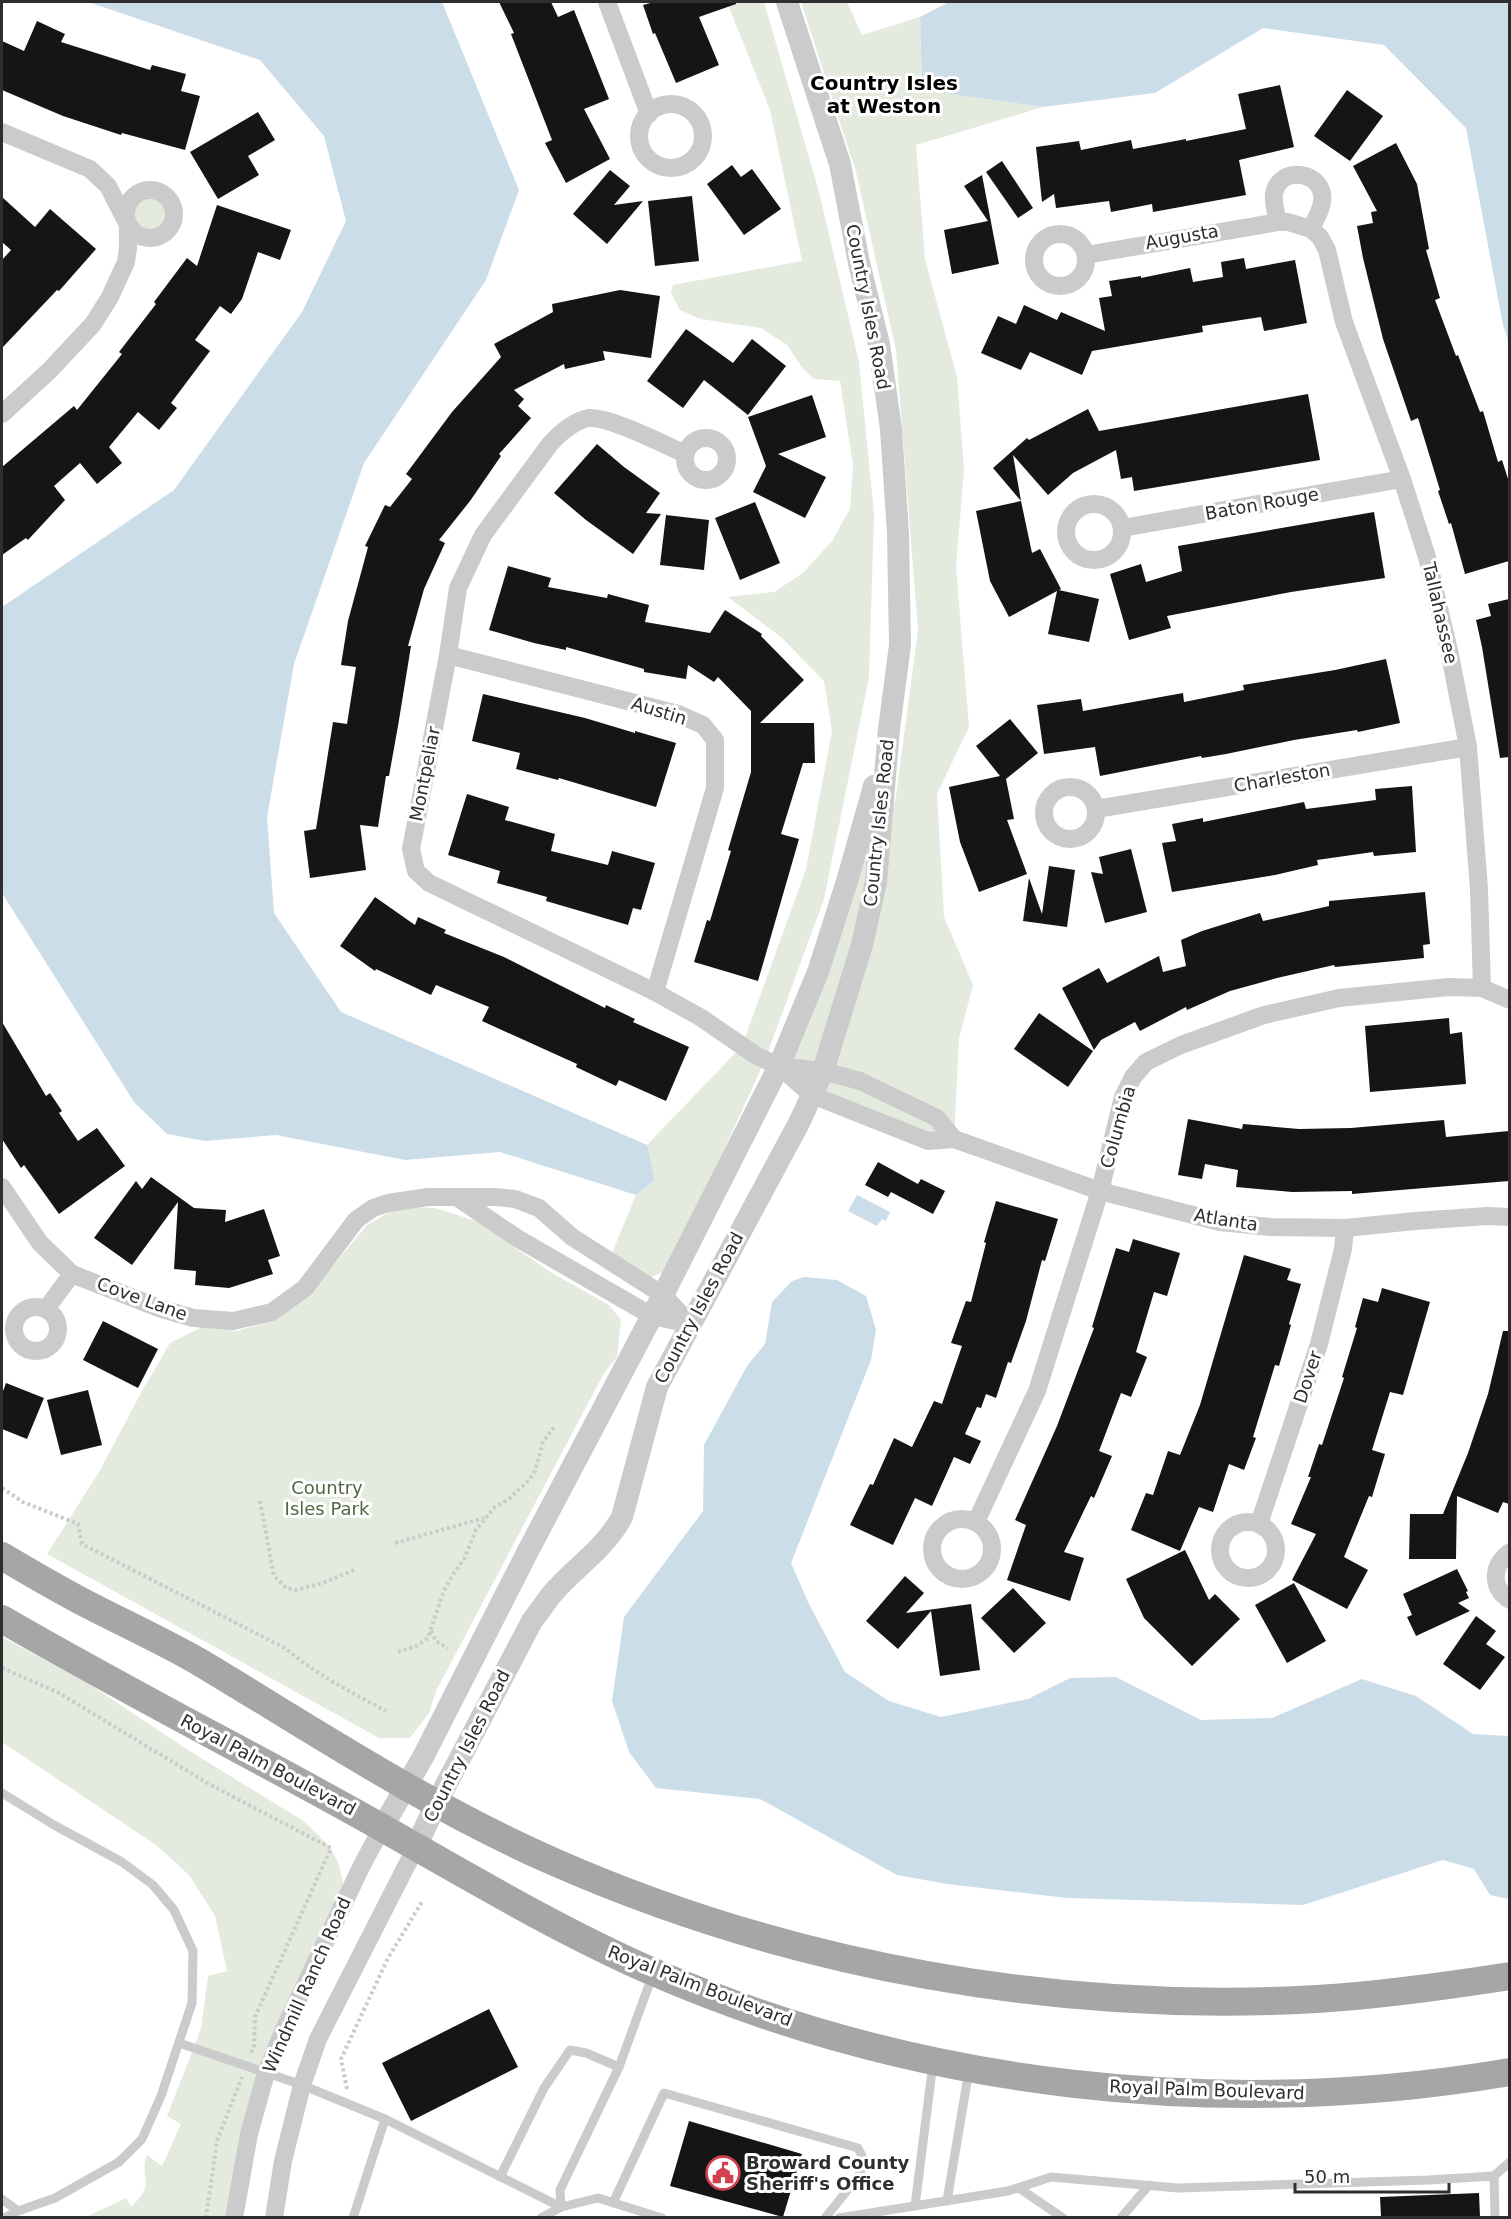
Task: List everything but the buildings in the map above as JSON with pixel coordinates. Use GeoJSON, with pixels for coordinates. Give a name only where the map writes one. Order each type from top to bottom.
{"type":"FeatureCollection","features":[{"type":"Feature","properties":{"kind":"main road"},"geometry":{"type":"LineString","coordinates":[[2,1556],[75,1598],[195,1660],[376,1770],[482,1827],[550,1861],[665,1906],[735,1929],[877,1965],[949,1978],[1024,1989],[1168,2001],[1242,2001],[1389,1993],[1509,1976]]}},
{"type":"Feature","properties":{"kind":"main road","name":"Royal Palm Boulevard"},"geometry":{"type":"LineString","coordinates":[[2,1619],[508,1899],[594,1944],[654,1972],[794,2023],[933,2061],[1042,2080],[1114,2089],[1186,2093],[1332,2093],[1403,2087],[1509,2072]]}},
{"type":"Feature","properties":{"kind":"street"},"geometry":{"type":"LineString","coordinates":[[607,2],[649,114]]}},
{"type":"Feature","properties":{"kind":"street","name":"Country Isles Road"},"geometry":{"type":"LineString","coordinates":[[416,1847],[437,1802],[532,1621],[553,1594],[603,1546],[622,1517],[657,1387],[799,1123],[823,1071],[862,945],[876,882],[889,729],[900,645],[898,544],[891,429],[879,344],[859,263],[840,164],[787,2]]}},
{"type":"Feature","properties":{"kind":"street"},"geometry":{"type":"LineString","coordinates":[[2,132],[90,169],[108,186],[128,225],[126,262],[110,297],[93,324],[2,414]]}},
{"type":"Feature","properties":{"kind":"street"},"geometry":{"type":"LineString","coordinates":[[1293,174],[1304,174],[1312,178],[1322,192],[1323,201],[1311,228],[1278,222],[1274,194],[1277,185],[1293,174]]}},
{"type":"Feature","properties":{"kind":"street","name":"Augusta"},"geometry":{"type":"LineString","coordinates":[[1086,255],[1278,222]]}},
{"type":"Feature","properties":{"kind":"street","name":"Tallahassee"},"geometry":{"type":"LineString","coordinates":[[1311,228],[1320,237],[1327,250],[1344,322],[1402,480],[1427,557],[1450,655],[1468,747],[1479,889],[1482,988]]}},
{"type":"Feature","properties":{"kind":"street","name":"Montpeliar"},"geometry":{"type":"LineString","coordinates":[[686,454],[594,418],[580,421],[559,434],[540,456],[483,535],[458,588],[448,655],[411,849],[416,871],[429,883],[655,992],[700,1017],[757,1056],[779,1066]]}},
{"type":"Feature","properties":{"kind":"street","name":"Baton Rouge"},"geometry":{"type":"LineString","coordinates":[[1122,528],[1402,480]]}},
{"type":"Feature","properties":{"kind":"street","name":"Austin"},"geometry":{"type":"LineString","coordinates":[[448,655],[678,714],[703,725],[715,740],[715,788],[655,992]]}},
{"type":"Feature","properties":{"kind":"street","name":"Country Isles Road"},"geometry":{"type":"LineString","coordinates":[[382,1828],[407,1786],[663,1295],[779,1066],[818,972],[848,878],[889,729]]}},
{"type":"Feature","properties":{"kind":"street","name":"Charleston"},"geometry":{"type":"LineString","coordinates":[[1096,809],[1468,747]]}},
{"type":"Feature","properties":{"kind":"street","name":"Columbia"},"geometry":{"type":"LineString","coordinates":[[976,1522],[1037,1391],[1100,1191],[1124,1097],[1133,1077],[1146,1062],[1181,1045],[1264,1015],[1339,998],[1449,987],[1482,988]]}},
{"type":"Feature","properties":{"kind":"street"},"geometry":{"type":"LineString","coordinates":[[1482,988],[1509,1000]]}},
{"type":"Feature","properties":{"kind":"street","name":"Atlanta"},"geometry":{"type":"LineString","coordinates":[[779,1066],[823,1071],[860,1081],[936,1118],[954,1138]]}},
{"type":"Feature","properties":{"kind":"street","name":"Atlanta"},"geometry":{"type":"LineString","coordinates":[[779,1066],[812,1095],[928,1141],[954,1138],[1100,1191],[1220,1222],[1270,1227],[1345,1228],[1436,1220],[1509,1217]]}},
{"type":"Feature","properties":{"kind":"street","name":"Cove Lane"},"geometry":{"type":"LineString","coordinates":[[2,1186],[40,1243],[72,1274],[159,1308],[193,1318],[234,1321],[272,1312],[305,1288],[356,1220],[373,1208],[388,1203],[428,1197],[495,1197],[515,1199],[539,1208],[572,1237],[663,1295],[690,1324]]}},
{"type":"Feature","properties":{"kind":"street"},"geometry":{"type":"LineString","coordinates":[[458,1198],[517,1238],[652,1316],[690,1324]]}},
{"type":"Feature","properties":{"kind":"street","name":"Dover"},"geometry":{"type":"LineString","coordinates":[[1259,1524],[1320,1344],[1343,1249],[1345,1228]]}},
{"type":"Feature","properties":{"kind":"street"},"geometry":{"type":"LineString","coordinates":[[46,1309],[72,1274]]}},
{"type":"Feature","properties":{"kind":"street"},"geometry":{"type":"LineString","coordinates":[[1509,1552],[1496,1567],[1495,1577],[1497,1587],[1509,1600]]}},
{"type":"Feature","properties":{"kind":"street","name":"Windmill Ranch Road"},"geometry":{"type":"LineString","coordinates":[[234,2217],[249,2134],[267,2073],[286,2025],[382,1828]]}},
{"type":"Feature","properties":{"kind":"street","name":"Windmill Ranch Road"},"geometry":{"type":"LineString","coordinates":[[274,2217],[283,2161],[302,2085],[318,2039],[416,1847]]}},
{"type":"Feature","properties":{"kind":"lane"},"geometry":{"type":"LineString","coordinates":[[2,1793],[54,1826],[122,1862],[153,1885],[174,1910],[193,1951],[192,2003],[161,2096],[142,2139],[119,2162],[55,2198],[4,2217]]}},
{"type":"Feature","properties":{"kind":"lane"},"geometry":{"type":"LineString","coordinates":[[561,2207],[560,2190],[619,2067],[654,1972]]}},
{"type":"Feature","properties":{"kind":"lane"},"geometry":{"type":"LineString","coordinates":[[179,2043],[302,2085],[385,2119],[561,2207]]}},
{"type":"Feature","properties":{"kind":"lane"},"geometry":{"type":"LineString","coordinates":[[500,2177],[544,2088],[570,2050],[586,2053],[619,2067]]}},
{"type":"Feature","properties":{"kind":"lane"},"geometry":{"type":"LineString","coordinates":[[915,2206],[933,2061]]}},
{"type":"Feature","properties":{"kind":"lane"},"geometry":{"type":"LineString","coordinates":[[947,2201],[970,2068]]}},
{"type":"Feature","properties":{"kind":"lane"},"geometry":{"type":"LineString","coordinates":[[613,2203],[664,2093],[858,2148],[865,2162],[858,2177],[825,2217]]}},
{"type":"Feature","properties":{"kind":"lane"},"geometry":{"type":"LineString","coordinates":[[353,2217],[385,2119]]}},
{"type":"Feature","properties":{"kind":"lane"},"geometry":{"type":"LineString","coordinates":[[838,2217],[1019,2188],[1051,2177],[1178,2188],[1393,2181],[1494,2176],[1509,2162]]}},
{"type":"Feature","properties":{"kind":"lane"},"geometry":{"type":"LineString","coordinates":[[1494,2176],[1495,2217]]}},
{"type":"Feature","properties":{"kind":"lane"},"geometry":{"type":"LineString","coordinates":[[1121,2217],[1149,2186]]}},
{"type":"Feature","properties":{"kind":"lane"},"geometry":{"type":"LineString","coordinates":[[1019,2188],[1063,2217]]}},
{"type":"Feature","properties":{"kind":"lane"},"geometry":{"type":"LineString","coordinates":[[541,2217],[561,2207],[598,2198],[662,2217]]}},
{"type":"Feature","properties":{"kind":"lane"},"geometry":{"type":"LineString","coordinates":[[2,2199],[18,2211]]}},
{"type":"Feature","properties":{"kind":"path"},"geometry":{"type":"LineString","coordinates":[[399,1652],[416,1646],[428,1638],[444,1590],[464,1559],[476,1530],[494,1508],[510,1498],[528,1481],[534,1471],[543,1442],[554,1427]]}},
{"type":"Feature","properties":{"kind":"path"},"geometry":{"type":"LineString","coordinates":[[2,1488],[23,1502],[78,1524],[82,1544],[285,1648],[328,1680],[386,1711]]}},
{"type":"Feature","properties":{"kind":"path"},"geometry":{"type":"LineString","coordinates":[[260,1501],[274,1576],[286,1588],[295,1590],[354,1570]]}},
{"type":"Feature","properties":{"kind":"path"},"geometry":{"type":"LineString","coordinates":[[395,1543],[486,1517]]}},
{"type":"Feature","properties":{"kind":"path"},"geometry":{"type":"LineString","coordinates":[[430,1630],[436,1641],[448,1648]]}},
{"type":"Feature","properties":{"kind":"path"},"geometry":{"type":"LineString","coordinates":[[2,1668],[57,1692],[209,1784],[332,1848],[255,2017],[254,2045],[217,2141],[206,2217]]}},
{"type":"Feature","properties":{"kind":"path"},"geometry":{"type":"LineString","coordinates":[[350,2104],[341,2059],[388,1958],[423,1900]]}},
{"type":"Feature","properties":{"kind":"green space"},"geometry":{"type":"Polygon","coordinates":[[[727,2],[764,2],[819,192],[859,362],[874,514],[869,677],[824,899],[765,1060],[673,1261],[661,1273],[649,1278],[609,1260],[636,1195],[655,1180],[647,1145],[742,1046],[806,869],[832,731],[824,681],[782,638],[728,597],[774,592],[803,573],[832,541],[850,509],[853,465],[840,381],[814,379],[803,369],[787,345],[761,328],[700,319],[680,310],[671,293],[673,285],[802,261],[770,110],[727,2]]]}},
{"type":"Feature","properties":{"kind":"green space"},"geometry":{"type":"Polygon","coordinates":[[[801,2],[847,2],[862,35],[920,17],[922,90],[1043,107],[916,145],[925,259],[957,377],[964,470],[956,567],[969,727],[937,794],[944,917],[973,985],[959,1039],[954,1139],[928,1141],[812,1095],[823,1071],[779,1066],[871,840],[876,879],[896,796],[918,630],[896,350],[856,172],[801,2]]]}},
{"type":"Feature","properties":{"kind":"green space"},"geometry":{"type":"Polygon","coordinates":[[[145,190],[155,190],[167,197],[174,209],[174,219],[167,231],[155,238],[145,238],[130,227],[126,219],[126,209],[137,194],[145,190]]]}},
{"type":"Feature","properties":{"kind":"green space","name":"Country Isles Park"},"geometry":{"type":"Polygon","coordinates":[[[399,1207],[435,1208],[476,1221],[552,1273],[609,1305],[621,1320],[617,1357],[604,1373],[436,1691],[429,1713],[410,1738],[379,1738],[47,1554],[99,1472],[170,1343],[206,1325],[236,1331],[263,1324],[294,1305],[332,1267],[367,1225],[399,1207]]]}},
{"type":"Feature","properties":{"kind":"green space"},"geometry":{"type":"Polygon","coordinates":[[[2,1637],[89,1684],[188,1750],[305,1822],[331,1848],[339,1865],[343,1883],[341,1910],[286,2025],[234,2217],[86,2217],[126,2198],[131,2207],[146,2185],[144,2170],[147,2155],[162,2166],[181,2124],[167,2116],[201,2029],[208,1976],[227,1971],[215,1916],[189,1875],[156,1845],[2,1742],[2,1637]]]}},
{"type":"Feature","properties":{"kind":"water"},"geometry":{"type":"Polygon","coordinates":[[[88,2],[442,2],[519,190],[486,280],[364,463],[294,664],[267,817],[274,913],[341,1012],[647,1145],[655,1180],[636,1195],[500,1152],[405,1160],[276,1135],[205,1141],[167,1134],[134,1102],[2,893],[2,607],[174,490],[302,312],[346,221],[324,136],[260,60],[88,2]]]}},
{"type":"Feature","properties":{"kind":"water"},"geometry":{"type":"Polygon","coordinates":[[[949,2],[1509,2],[1509,344],[1503,325],[1466,128],[1384,45],[1263,28],[1155,93],[1043,107],[922,90],[920,17],[949,2]]]}},
{"type":"Feature","properties":{"kind":"water"},"geometry":{"type":"Polygon","coordinates":[[[857,1195],[890,1212],[886,1221],[882,1219],[877,1226],[848,1211],[857,1195]]]}},
{"type":"Feature","properties":{"kind":"water"},"geometry":{"type":"Polygon","coordinates":[[[804,1277],[837,1280],[866,1296],[876,1330],[871,1360],[791,1563],[808,1602],[845,1672],[889,1701],[941,1717],[1028,1699],[1070,1678],[1116,1677],[1201,1720],[1272,1718],[1362,1679],[1416,1696],[1473,1734],[1509,1736],[1509,1899],[1490,1895],[1474,1869],[1443,1860],[1303,1905],[1067,1898],[947,1884],[897,1875],[760,1799],[656,1788],[629,1752],[612,1701],[624,1617],[703,1511],[704,1445],[747,1366],[765,1344],[772,1302],[792,1281],[804,1277]]]}},
{"type":"Feature","properties":{"kind":"place","name":"Broward County Sheriff's Office"},"geometry":{"type":"Point","coordinates":[723,2173]}},
{"type":"Feature","properties":{"kind":"district","name":"Country Isles at Weston"},"geometry":{"type":"Point","coordinates":[884,94]}}]}
